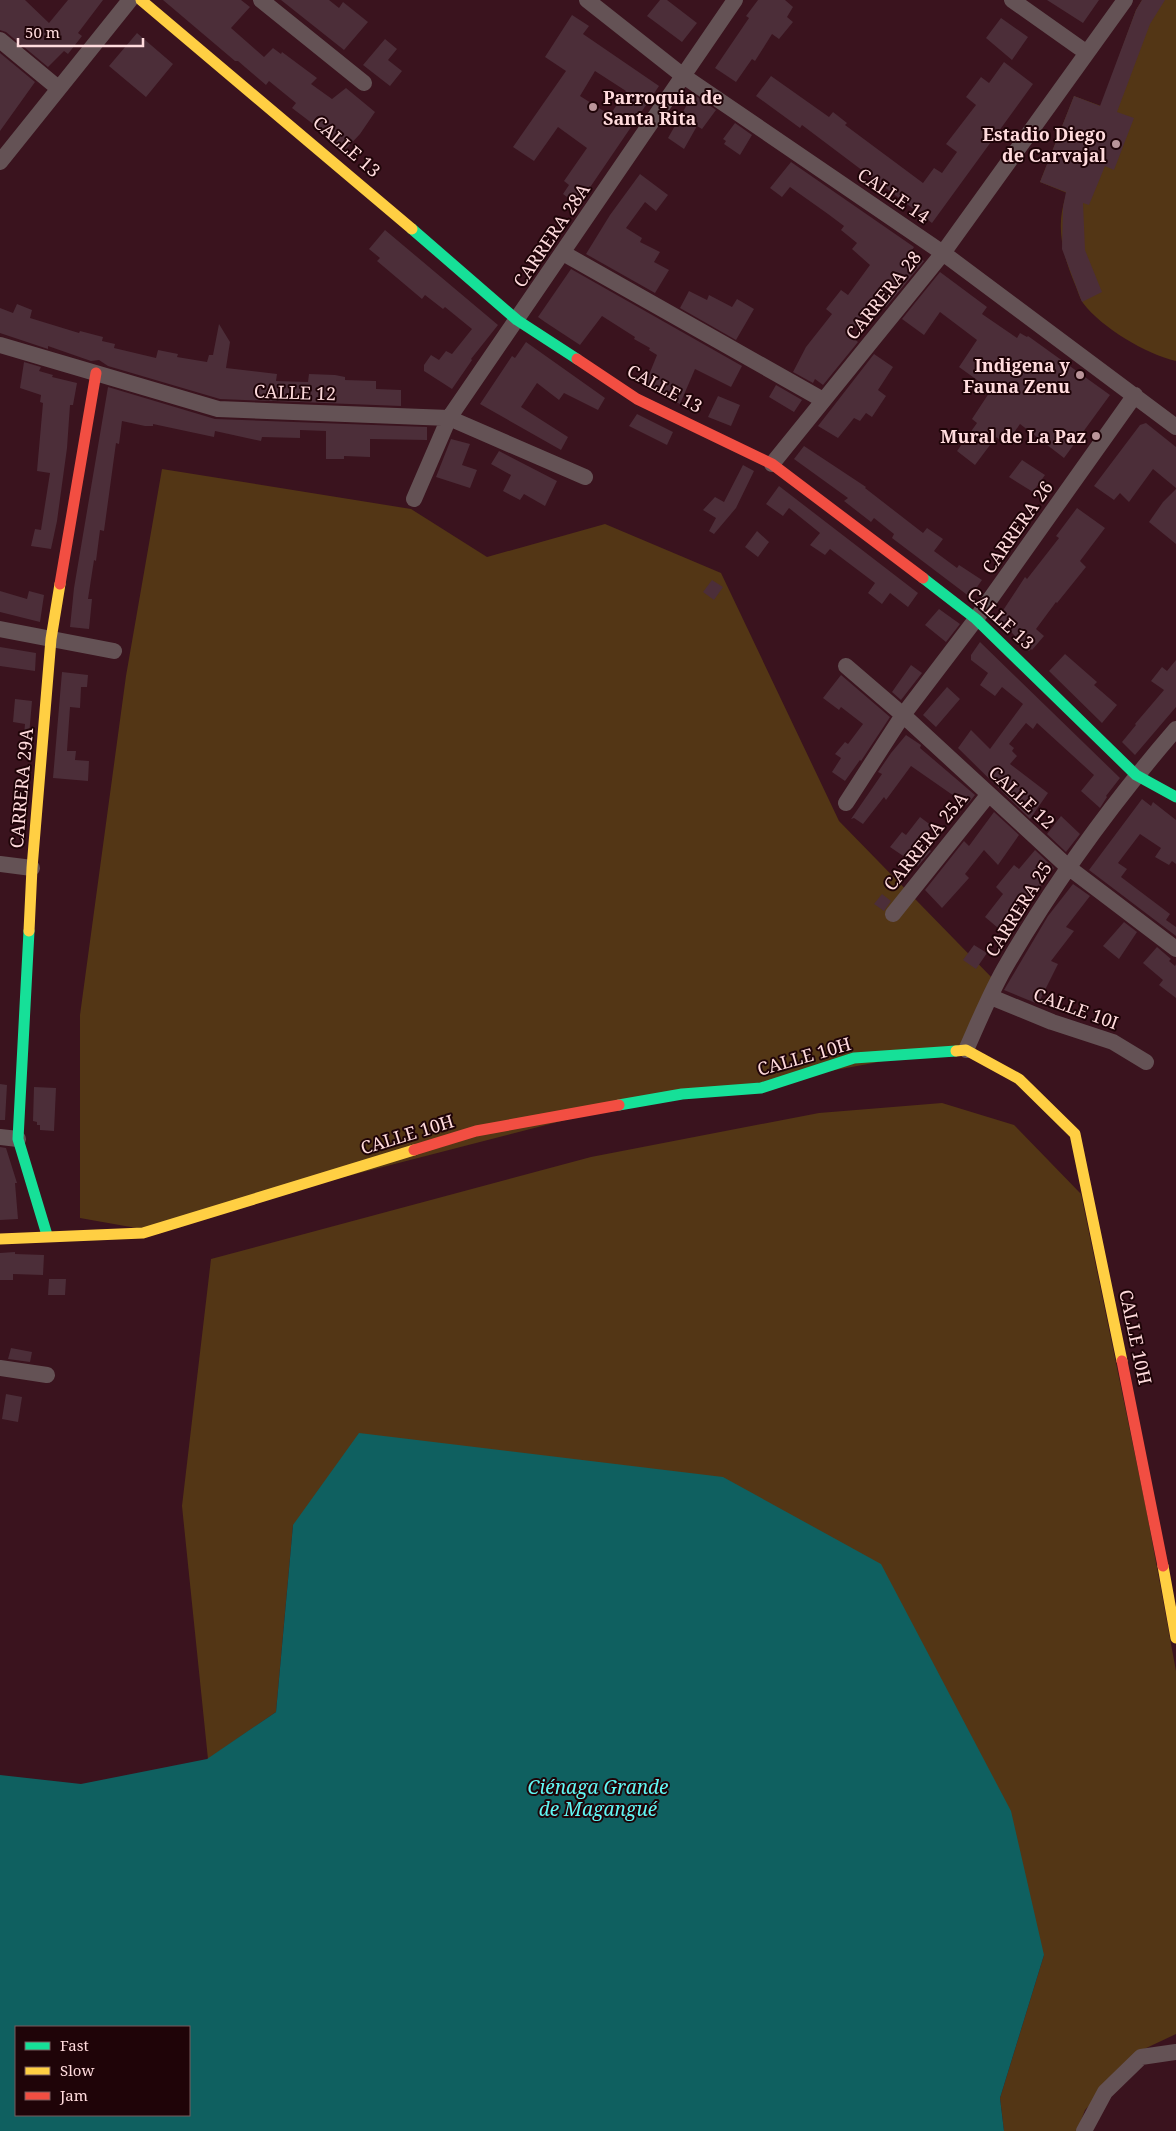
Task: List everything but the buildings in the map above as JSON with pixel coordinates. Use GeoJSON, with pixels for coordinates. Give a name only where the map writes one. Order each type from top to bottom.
{"type":"FeatureCollection","features":[{"type":"Feature","properties":{"kind":"street"},"geometry":{"type":"LineString","coordinates":[[0,162],[130,0]]}},
{"type":"Feature","properties":{"kind":"street","name":"CALLE 13"},"geometry":{"type":"LineString","coordinates":[[142,0],[310,141],[517,320],[637,399],[772,464],[976,619],[1136,775],[1176,797]]}},
{"type":"Feature","properties":{"kind":"street"},"geometry":{"type":"LineString","coordinates":[[261,0],[364,83]]}},
{"type":"Feature","properties":{"kind":"street","name":"CALLE 14"},"geometry":{"type":"LineString","coordinates":[[587,0],[682,75],[943,253],[1176,427]]}},
{"type":"Feature","properties":{"kind":"street","name":"CARRERA 28A"},"geometry":{"type":"LineString","coordinates":[[414,499],[449,418],[735,0]]}},
{"type":"Feature","properties":{"kind":"street"},"geometry":{"type":"LineString","coordinates":[[1012,0],[1087,53]]}},
{"type":"Feature","properties":{"kind":"street","name":"CARRERA 28"},"geometry":{"type":"LineString","coordinates":[[772,464],[943,253],[1125,0]]}},
{"type":"Feature","properties":{"kind":"street"},"geometry":{"type":"LineString","coordinates":[[0,40],[58,88]]}},
{"type":"Feature","properties":{"kind":"street"},"geometry":{"type":"LineString","coordinates":[[563,253],[822,400]]}},
{"type":"Feature","properties":{"kind":"street","name":"CALLE 12"},"geometry":{"type":"LineString","coordinates":[[0,345],[218,409],[449,418],[585,477]]}},
{"type":"Feature","properties":{"kind":"street","name":"CARRERA 29A"},"geometry":{"type":"LineString","coordinates":[[47,1235],[18,1139],[32,868],[51,639],[96,373]]}},
{"type":"Feature","properties":{"kind":"street","name":"CARRERA 26"},"geometry":{"type":"LineString","coordinates":[[846,803],[903,715],[976,619],[1134,395]]}},
{"type":"Feature","properties":{"kind":"street"},"geometry":{"type":"LineString","coordinates":[[0,629],[114,651]]}},
{"type":"Feature","properties":{"kind":"street","name":"CALLE 12"},"geometry":{"type":"LineString","coordinates":[[846,666],[903,715],[1068,867],[1176,949]]}},
{"type":"Feature","properties":{"kind":"street","name":"CARRERA 25"},"geometry":{"type":"LineString","coordinates":[[966,1050],[1006,965],[1068,867],[1136,775],[1176,729]]}},
{"type":"Feature","properties":{"kind":"street","name":"CARRERA 25A"},"geometry":{"type":"LineString","coordinates":[[893,914],[989,794]]}},
{"type":"Feature","properties":{"kind":"street"},"geometry":{"type":"LineString","coordinates":[[0,864],[32,868]]}},
{"type":"Feature","properties":{"kind":"street","name":"CALLE 10I"},"geometry":{"type":"LineString","coordinates":[[990,997],[1052,1022],[1113,1042],[1146,1062]]}},
{"type":"Feature","properties":{"kind":"street","name":"CALLE 10H"},"geometry":{"type":"LineString","coordinates":[[0,1239],[47,1235],[143,1233],[476,1131],[682,1094],[761,1088],[854,1058],[966,1050],[1019,1079],[1075,1134],[1153,1508],[1176,1638]]}},
{"type":"Feature","properties":{"kind":"street"},"geometry":{"type":"LineString","coordinates":[[0,1137],[18,1139]]}},
{"type":"Feature","properties":{"kind":"street"},"geometry":{"type":"LineString","coordinates":[[0,1368],[47,1375]]}},
{"type":"Feature","properties":{"kind":"street"},"geometry":{"type":"LineString","coordinates":[[1084,2131],[1105,2092],[1141,2058],[1176,2052]]}},
{"type":"Feature","properties":{"kind":"shaded area","name":"Estadio Diego de Carvajal"},"geometry":{"type":"Polygon","coordinates":[[[1142,0],[1176,0],[1176,361],[1164,358],[1125,339],[1101,322],[1083,303],[1063,249],[1061,216],[1067,193],[1040,182],[1074,96],[1101,106],[1136,10],[1142,0]]]}},
{"type":"Feature","properties":{"kind":"shaded area"},"geometry":{"type":"Polygon","coordinates":[[[162,469],[411,509],[487,557],[605,524],[721,573],[839,821],[996,982],[964,1046],[760,1084],[682,1090],[142,1229],[80,1218],[80,1015],[126,676],[162,469]]]}},
{"type":"Feature","properties":{"kind":"shaded area"},"geometry":{"type":"Polygon","coordinates":[[[942,1103],[1014,1125],[1081,1194],[1146,1508],[1176,1671],[1176,2034],[1142,2050],[1085,2110],[1077,2131],[1004,2131],[1000,2098],[1044,1955],[293,1525],[276,1712],[208,1759],[182,1506],[211,1259],[591,1157],[819,1113],[942,1103]]]}},
{"type":"Feature","properties":{"kind":"water","name":"Ciénaga Grande de Magangué"},"geometry":{"type":"Polygon","coordinates":[[[359,1433],[723,1477],[881,1564],[1011,1811],[1044,1955],[1000,2098],[1004,2131],[0,2131],[0,1775],[81,1784],[207,1759],[276,1712],[293,1525],[359,1433]]]}},
{"type":"Feature","properties":{"kind":"traffic: fast"},"geometry":{"type":"LineString","coordinates":[[412,229],[517,320],[577,359]]}},
{"type":"Feature","properties":{"kind":"traffic: fast"},"geometry":{"type":"LineString","coordinates":[[923,578],[976,619],[1136,775],[1176,797]]}},
{"type":"Feature","properties":{"kind":"traffic: fast"},"geometry":{"type":"LineString","coordinates":[[29,931],[18,1139],[47,1235]]}},
{"type":"Feature","properties":{"kind":"traffic: fast"},"geometry":{"type":"LineString","coordinates":[[619,1105],[682,1094],[761,1088],[854,1058],[956,1051]]}},
{"type":"Feature","properties":{"kind":"traffic: slow"},"geometry":{"type":"LineString","coordinates":[[141,0],[412,229]]}},
{"type":"Feature","properties":{"kind":"traffic: slow"},"geometry":{"type":"LineString","coordinates":[[29,931],[32,868],[51,639],[60,584]]}},
{"type":"Feature","properties":{"kind":"traffic: slow"},"geometry":{"type":"LineString","coordinates":[[956,1051],[966,1050],[1019,1079],[1075,1134],[1122,1361]]}},
{"type":"Feature","properties":{"kind":"traffic: slow"},"geometry":{"type":"LineString","coordinates":[[0,1239],[143,1233],[414,1150]]}},
{"type":"Feature","properties":{"kind":"traffic: slow"},"geometry":{"type":"LineString","coordinates":[[1163,1566],[1176,1638]]}},
{"type":"Feature","properties":{"kind":"traffic: jam"},"geometry":{"type":"LineString","coordinates":[[577,359],[637,399],[772,464],[923,578]]}},
{"type":"Feature","properties":{"kind":"traffic: jam"},"geometry":{"type":"LineString","coordinates":[[60,584],[96,373]]}},
{"type":"Feature","properties":{"kind":"traffic: jam"},"geometry":{"type":"LineString","coordinates":[[414,1150],[476,1131],[619,1105]]}},
{"type":"Feature","properties":{"kind":"traffic: jam"},"geometry":{"type":"LineString","coordinates":[[1122,1361],[1163,1566]]}},
{"type":"Feature","properties":{"kind":"place","name":"Parroquia de Santa Rita"},"geometry":{"type":"Point","coordinates":[593,107]}},
{"type":"Feature","properties":{"kind":"place","name":"Estadio Diego de Carvajal"},"geometry":{"type":"Point","coordinates":[1116,144]}},
{"type":"Feature","properties":{"kind":"place","name":"Indigena y Fauna Zenu"},"geometry":{"type":"Point","coordinates":[1080,375]}},
{"type":"Feature","properties":{"kind":"place","name":"Mural de La Paz"},"geometry":{"type":"Point","coordinates":[1096,436]}}]}
